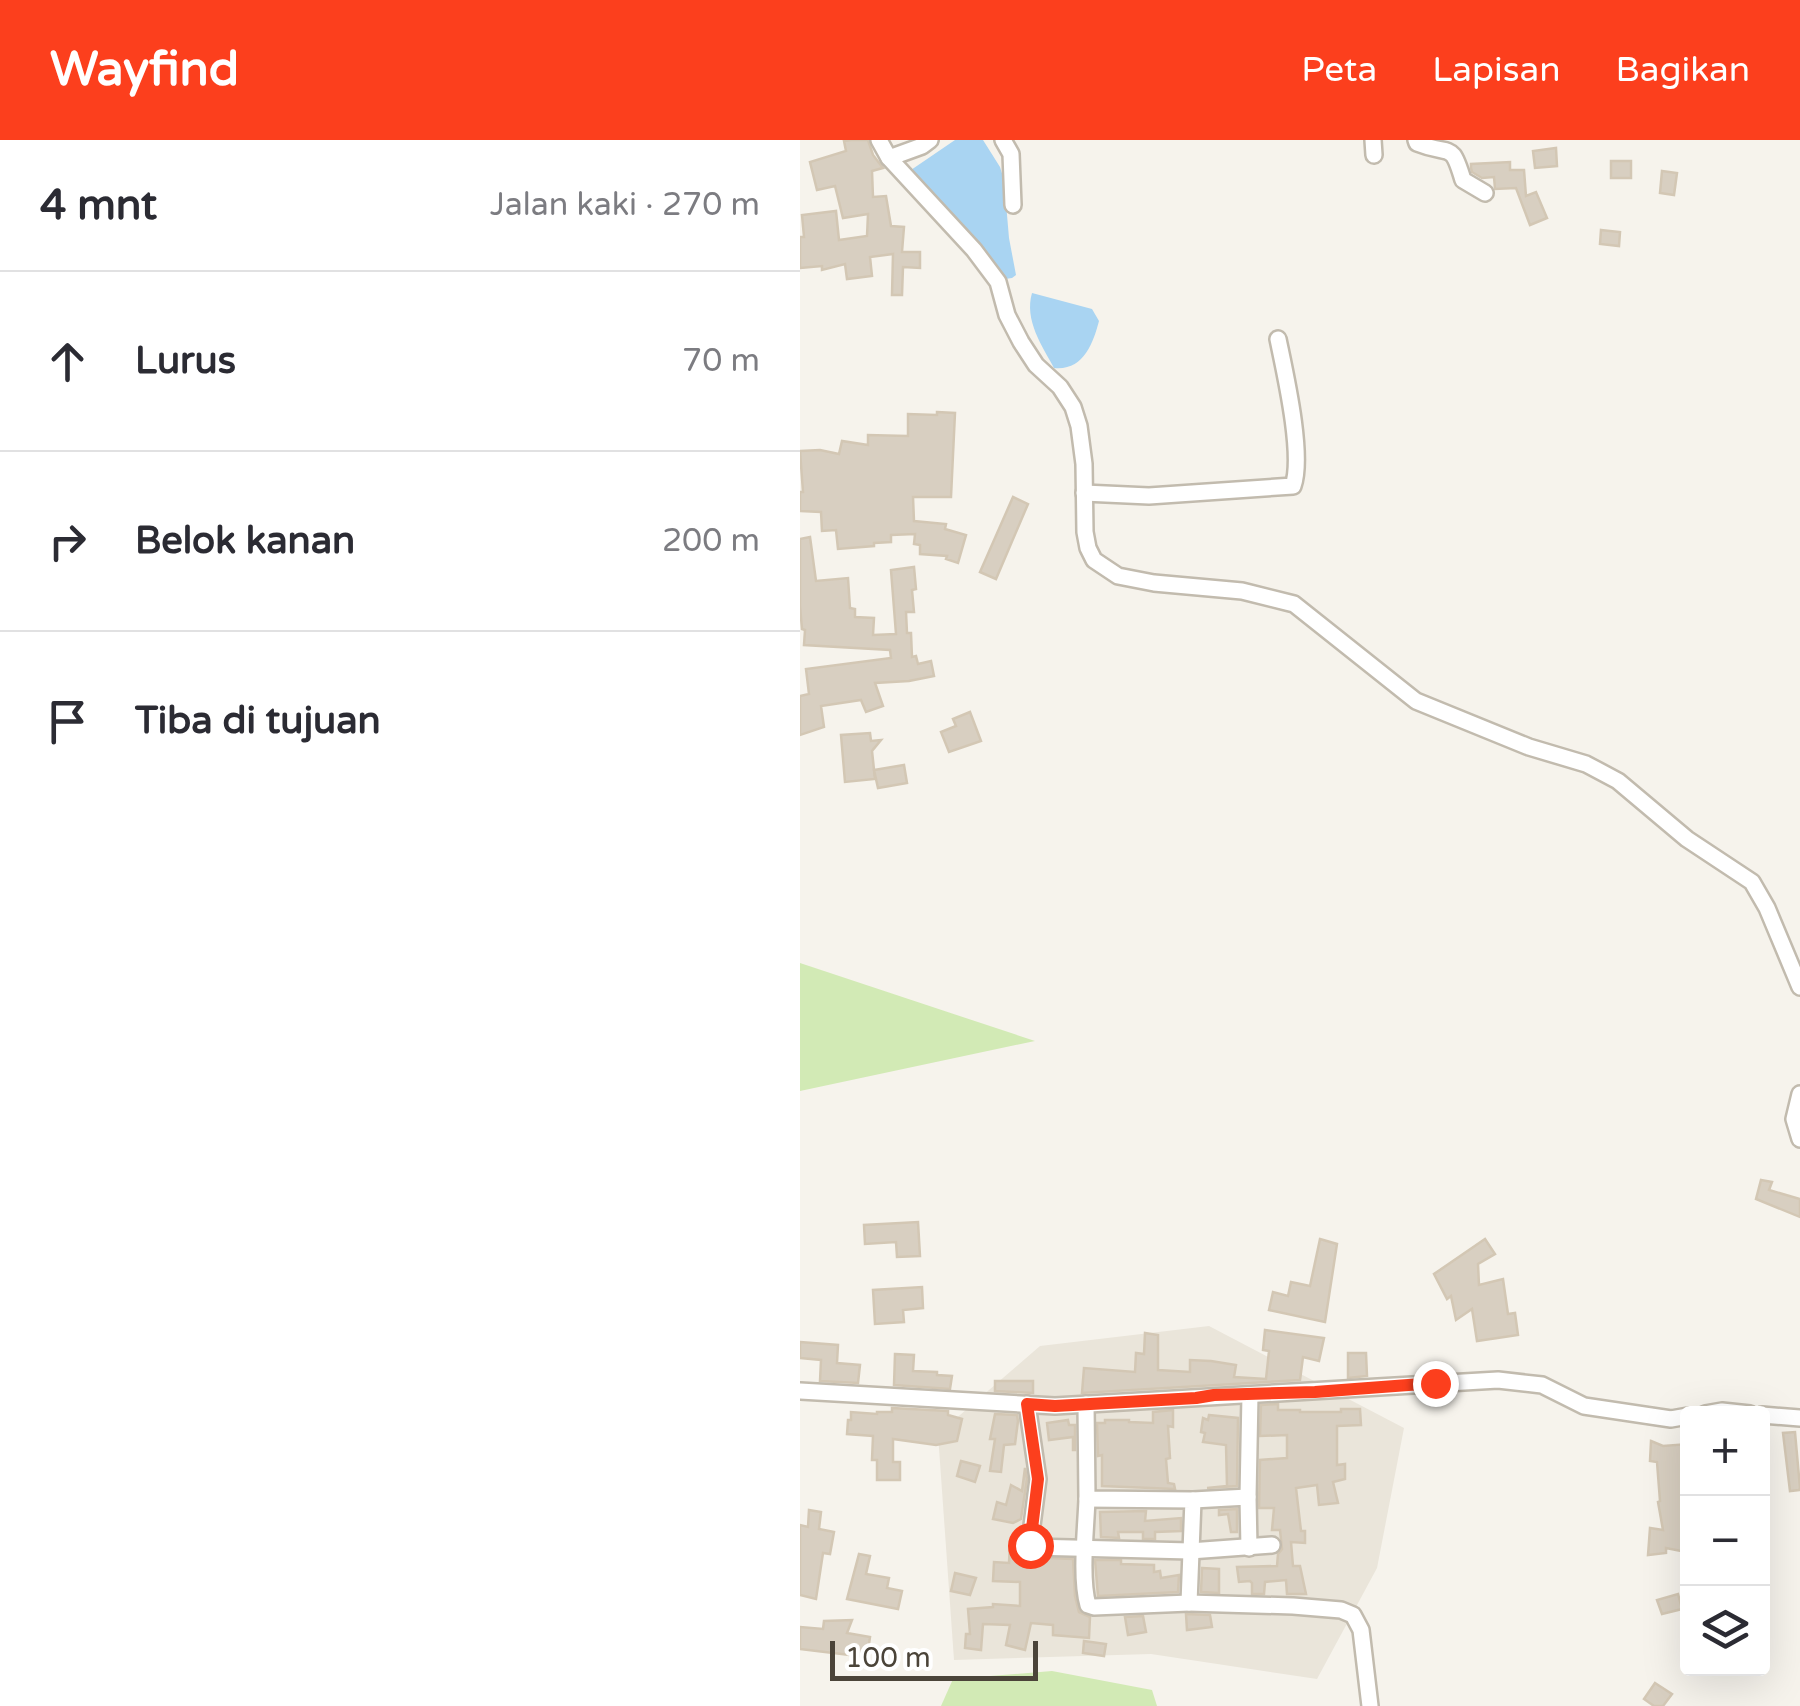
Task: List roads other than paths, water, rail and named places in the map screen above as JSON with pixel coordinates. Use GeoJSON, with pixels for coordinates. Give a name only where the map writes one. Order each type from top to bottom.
{"type":"FeatureCollection","features":[{"type":"Feature","properties":{"kind":"street"},"geometry":{"type":"LineString","coordinates":[[879,140],[889,158],[974,250],[998,282],[1021,342],[1073,407],[1084,464],[1085,532],[1094,560],[1118,576],[1242,591],[1294,604],[1416,701],[1529,748],[1586,764],[1618,781],[1687,839],[1752,882],[1800,987]]}},
{"type":"Feature","properties":{"kind":"street"},"geometry":{"type":"LineString","coordinates":[[889,158],[930,140]]}},
{"type":"Feature","properties":{"kind":"street"},"geometry":{"type":"LineString","coordinates":[[1003,140],[1010,154],[1012,205]]}},
{"type":"Feature","properties":{"kind":"street"},"geometry":{"type":"LineString","coordinates":[[1416,140],[1422,146],[1449,148],[1460,162],[1463,180],[1485,193]]}},
{"type":"Feature","properties":{"kind":"street"},"geometry":{"type":"LineString","coordinates":[[1084,493],[1148,496],[1293,486],[1296,472],[1292,416],[1278,338]]}},
{"type":"Feature","properties":{"kind":"street"},"geometry":{"type":"LineString","coordinates":[[1800,1094],[1794,1119],[1800,1139]]}},
{"type":"Feature","properties":{"kind":"street"},"geometry":{"type":"LineString","coordinates":[[800,1391],[1086,1404],[1498,1380],[1542,1385],[1584,1406],[1680,1417]]}},
{"type":"Feature","properties":{"kind":"street"},"geometry":{"type":"LineString","coordinates":[[1249,1548],[1250,1394]]}},
{"type":"Feature","properties":{"kind":"street"},"geometry":{"type":"LineString","coordinates":[[1027,1404],[1038,1479],[1030,1545],[1035,1548],[1190,1551],[1272,1545]]}},
{"type":"Feature","properties":{"kind":"street"},"geometry":{"type":"LineString","coordinates":[[1086,1404],[1086,1600],[1091,1607],[1188,1603],[1341,1610],[1353,1615],[1361,1630],[1370,1706]]}},
{"type":"Feature","properties":{"kind":"street"},"geometry":{"type":"LineString","coordinates":[[1770,1416],[1800,1418]]}},
{"type":"Feature","properties":{"kind":"street"},"geometry":{"type":"LineString","coordinates":[[1087,1499],[1248,1497]]}},
{"type":"Feature","properties":{"kind":"street"},"geometry":{"type":"LineString","coordinates":[[1188,1603],[1192,1500]]}},
{"type":"Feature","properties":{"kind":"water"},"geometry":{"type":"Polygon","coordinates":[[[955,140],[983,140],[1000,167],[1016,275],[1012,278],[1005,279],[911,170],[955,140]]]}},
{"type":"Feature","properties":{"kind":"water"},"geometry":{"type":"Polygon","coordinates":[[[1032,293],[1092,309],[1099,321],[1090,347],[1079,361],[1054,368],[1032,323],[1032,293]]]}}]}
